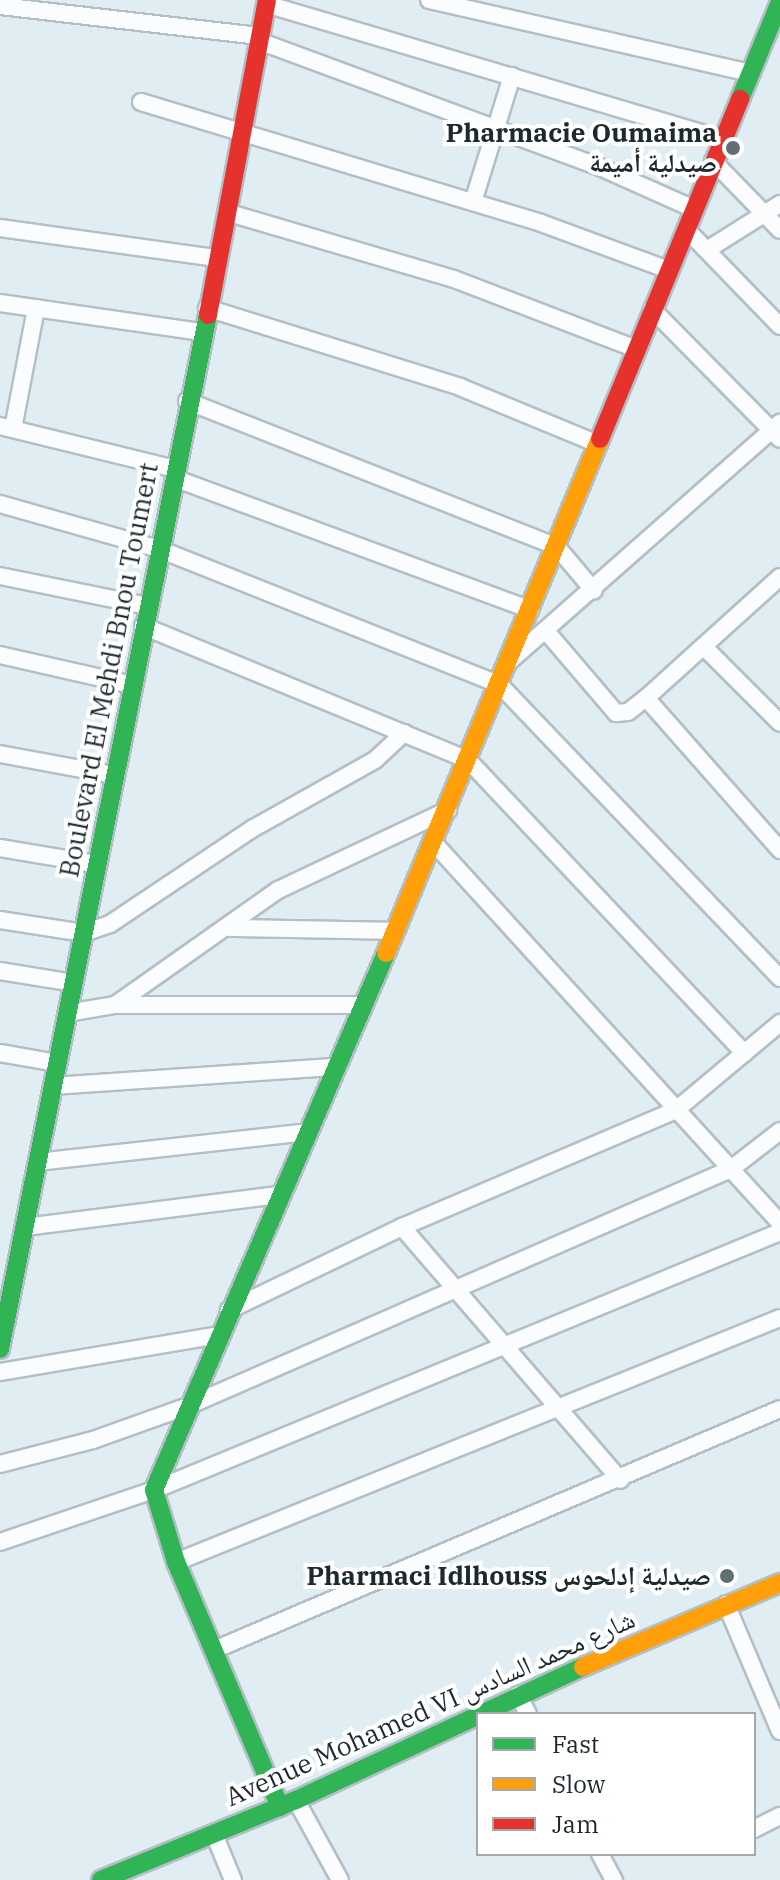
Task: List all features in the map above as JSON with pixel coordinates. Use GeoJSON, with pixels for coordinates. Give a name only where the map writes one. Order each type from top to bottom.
{"type":"FeatureCollection","features":[{"type":"Feature","properties":{"kind":"main road"},"geometry":{"type":"LineString","coordinates":[[288,1804],[214,1650],[176,1562],[154,1490],[218,1335],[448,810],[780,1]]}},
{"type":"Feature","properties":{"kind":"main road","name":"Boulevard El Mehdi Bnou Toumert"},"geometry":{"type":"LineString","coordinates":[[0,1348],[9,1265],[25,1227],[187,401],[244,136],[266,2]]}},
{"type":"Feature","properties":{"kind":"main road","name":"Avenue Mohamed VI شارع محمد السادس"},"geometry":{"type":"LineString","coordinates":[[482,1712],[780,1583]]}},
{"type":"Feature","properties":{"kind":"main road","name":"Avenue Mohamed VI شارع محمد السادس"},"geometry":{"type":"LineString","coordinates":[[101,1880],[288,1804],[476,1715]]}},
{"type":"Feature","properties":{"kind":"street"},"geometry":{"type":"LineString","coordinates":[[429,0],[750,73]]}},
{"type":"Feature","properties":{"kind":"street"},"geometry":{"type":"LineString","coordinates":[[266,2],[722,139]]}},
{"type":"Feature","properties":{"kind":"street"},"geometry":{"type":"LineString","coordinates":[[0,6],[260,38],[694,209]]}},
{"type":"Feature","properties":{"kind":"street"},"geometry":{"type":"LineString","coordinates":[[473,202],[512,76]]}},
{"type":"Feature","properties":{"kind":"street"},"geometry":{"type":"LineString","coordinates":[[141,102],[244,136],[473,202],[669,270]]}},
{"type":"Feature","properties":{"kind":"street"},"geometry":{"type":"LineString","coordinates":[[713,161],[780,230]]}},
{"type":"Feature","properties":{"kind":"street"},"geometry":{"type":"LineString","coordinates":[[710,248],[780,204]]}},
{"type":"Feature","properties":{"kind":"street"},"geometry":{"type":"LineString","coordinates":[[226,212],[454,279],[636,349]]}},
{"type":"Feature","properties":{"kind":"street"},"geometry":{"type":"LineString","coordinates":[[0,228],[217,258]]}},
{"type":"Feature","properties":{"kind":"street"},"geometry":{"type":"LineString","coordinates":[[686,229],[710,248],[780,326]]}},
{"type":"Feature","properties":{"kind":"street"},"geometry":{"type":"LineString","coordinates":[[0,303],[202,332]]}},
{"type":"Feature","properties":{"kind":"street"},"geometry":{"type":"LineString","coordinates":[[36,308],[6,427],[174,474],[530,610]]}},
{"type":"Feature","properties":{"kind":"street"},"geometry":{"type":"LineString","coordinates":[[207,308],[460,387],[598,444]]}},
{"type":"Feature","properties":{"kind":"street"},"geometry":{"type":"LineString","coordinates":[[506,663],[594,591],[777,431],[652,309]]}},
{"type":"Feature","properties":{"kind":"street"},"geometry":{"type":"LineString","coordinates":[[187,401],[358,464],[557,547],[594,591]]}},
{"type":"Feature","properties":{"kind":"street"},"geometry":{"type":"LineString","coordinates":[[0,504],[159,549],[499,684],[780,978]]}},
{"type":"Feature","properties":{"kind":"street"},"geometry":{"type":"LineString","coordinates":[[0,576],[147,606]]}},
{"type":"Feature","properties":{"kind":"street"},"geometry":{"type":"LineString","coordinates":[[546,631],[616,713],[628,712],[779,581]]}},
{"type":"Feature","properties":{"kind":"street"},"geometry":{"type":"LineString","coordinates":[[143,626],[468,760],[744,1053]]}},
{"type":"Feature","properties":{"kind":"street"},"geometry":{"type":"LineString","coordinates":[[704,647],[780,723]]}},
{"type":"Feature","properties":{"kind":"street"},"geometry":{"type":"LineString","coordinates":[[0,655],[132,685]]}},
{"type":"Feature","properties":{"kind":"street"},"geometry":{"type":"LineString","coordinates":[[646,698],[780,850]]}},
{"type":"Feature","properties":{"kind":"street"},"geometry":{"type":"LineString","coordinates":[[0,920],[84,933],[130,913],[252,829],[375,760],[404,733]]}},
{"type":"Feature","properties":{"kind":"street"},"geometry":{"type":"LineString","coordinates":[[0,754],[113,775]]}},
{"type":"Feature","properties":{"kind":"street"},"geometry":{"type":"LineString","coordinates":[[115,1005],[295,880],[448,810]]}},
{"type":"Feature","properties":{"kind":"street"},"geometry":{"type":"LineString","coordinates":[[433,842],[780,1223]]}},
{"type":"Feature","properties":{"kind":"street"},"geometry":{"type":"LineString","coordinates":[[0,848],[96,864]]}},
{"type":"Feature","properties":{"kind":"street"},"geometry":{"type":"LineString","coordinates":[[229,928],[394,931]]}},
{"type":"Feature","properties":{"kind":"street"},"geometry":{"type":"LineString","coordinates":[[0,971],[73,983]]}},
{"type":"Feature","properties":{"kind":"street"},"geometry":{"type":"LineString","coordinates":[[67,1013],[115,1005],[362,1005]]}},
{"type":"Feature","properties":{"kind":"street"},"geometry":{"type":"LineString","coordinates":[[229,1310],[402,1227],[676,1110],[780,1023]]}},
{"type":"Feature","properties":{"kind":"street"},"geometry":{"type":"LineString","coordinates":[[0,1053],[56,1063]]}},
{"type":"Feature","properties":{"kind":"street"},"geometry":{"type":"LineString","coordinates":[[53,1086],[335,1067]]}},
{"type":"Feature","properties":{"kind":"street"},"geometry":{"type":"LineString","coordinates":[[0,1464],[93,1440],[188,1406],[453,1287],[581,1238],[731,1169],[780,1131]]}},
{"type":"Feature","properties":{"kind":"street"},"geometry":{"type":"LineString","coordinates":[[37,1162],[307,1132]]}},
{"type":"Feature","properties":{"kind":"street"},"geometry":{"type":"LineString","coordinates":[[25,1227],[280,1195]]}},
{"type":"Feature","properties":{"kind":"street"},"geometry":{"type":"LineString","coordinates":[[402,1227],[620,1480]]}},
{"type":"Feature","properties":{"kind":"street"},"geometry":{"type":"LineString","coordinates":[[0,1542],[154,1490],[507,1349],[780,1232]]}},
{"type":"Feature","properties":{"kind":"street"},"geometry":{"type":"LineString","coordinates":[[176,1562],[780,1318]]}},
{"type":"Feature","properties":{"kind":"street"},"geometry":{"type":"LineString","coordinates":[[0,1372],[218,1335]]}},
{"type":"Feature","properties":{"kind":"street"},"geometry":{"type":"LineString","coordinates":[[214,1650],[620,1480],[780,1409]]}},
{"type":"Feature","properties":{"kind":"street"},"geometry":{"type":"LineString","coordinates":[[726,1604],[780,1731]]}},
{"type":"Feature","properties":{"kind":"street"},"geometry":{"type":"LineString","coordinates":[[518,1695],[527,1712]]}},
{"type":"Feature","properties":{"kind":"street"},"geometry":{"type":"LineString","coordinates":[[288,1804],[340,1880]]}},
{"type":"Feature","properties":{"kind":"street"},"geometry":{"type":"LineString","coordinates":[[756,1828],[780,1816]]}},
{"type":"Feature","properties":{"kind":"street"},"geometry":{"type":"LineString","coordinates":[[214,1834],[233,1880]]}},
{"type":"Feature","properties":{"kind":"street"},"geometry":{"type":"LineString","coordinates":[[601,1856],[614,1880]]}},
{"type":"Feature","properties":{"kind":"traffic: fast"},"geometry":{"type":"LineString","coordinates":[[740,99],[780,2]]}},
{"type":"Feature","properties":{"kind":"traffic: fast"},"geometry":{"type":"LineString","coordinates":[[0,1349],[208,315]]}},
{"type":"Feature","properties":{"kind":"traffic: fast"},"geometry":{"type":"LineString","coordinates":[[280,1807],[176,1562],[154,1490],[386,953]]}},
{"type":"Feature","properties":{"kind":"traffic: fast"},"geometry":{"type":"LineString","coordinates":[[486,1712],[583,1667]]}},
{"type":"Feature","properties":{"kind":"traffic: fast"},"geometry":{"type":"LineString","coordinates":[[101,1880],[296,1800],[476,1717]]}},
{"type":"Feature","properties":{"kind":"traffic: slow"},"geometry":{"type":"LineString","coordinates":[[386,953],[600,439]]}},
{"type":"Feature","properties":{"kind":"traffic: slow"},"geometry":{"type":"LineString","coordinates":[[583,1667],[780,1583]]}},
{"type":"Feature","properties":{"kind":"traffic: jam"},"geometry":{"type":"LineString","coordinates":[[208,315],[267,0]]}},
{"type":"Feature","properties":{"kind":"traffic: jam"},"geometry":{"type":"LineString","coordinates":[[600,439],[740,99]]}},
{"type":"Feature","properties":{"kind":"place","name":"Pharmacie Oumaima صيدلية أميمة"},"geometry":{"type":"Point","coordinates":[733,148]}},
{"type":"Feature","properties":{"kind":"place","name":"Pharmaci Idlhouss صيدلية إدلحوس"},"geometry":{"type":"Point","coordinates":[727,1576]}}]}
